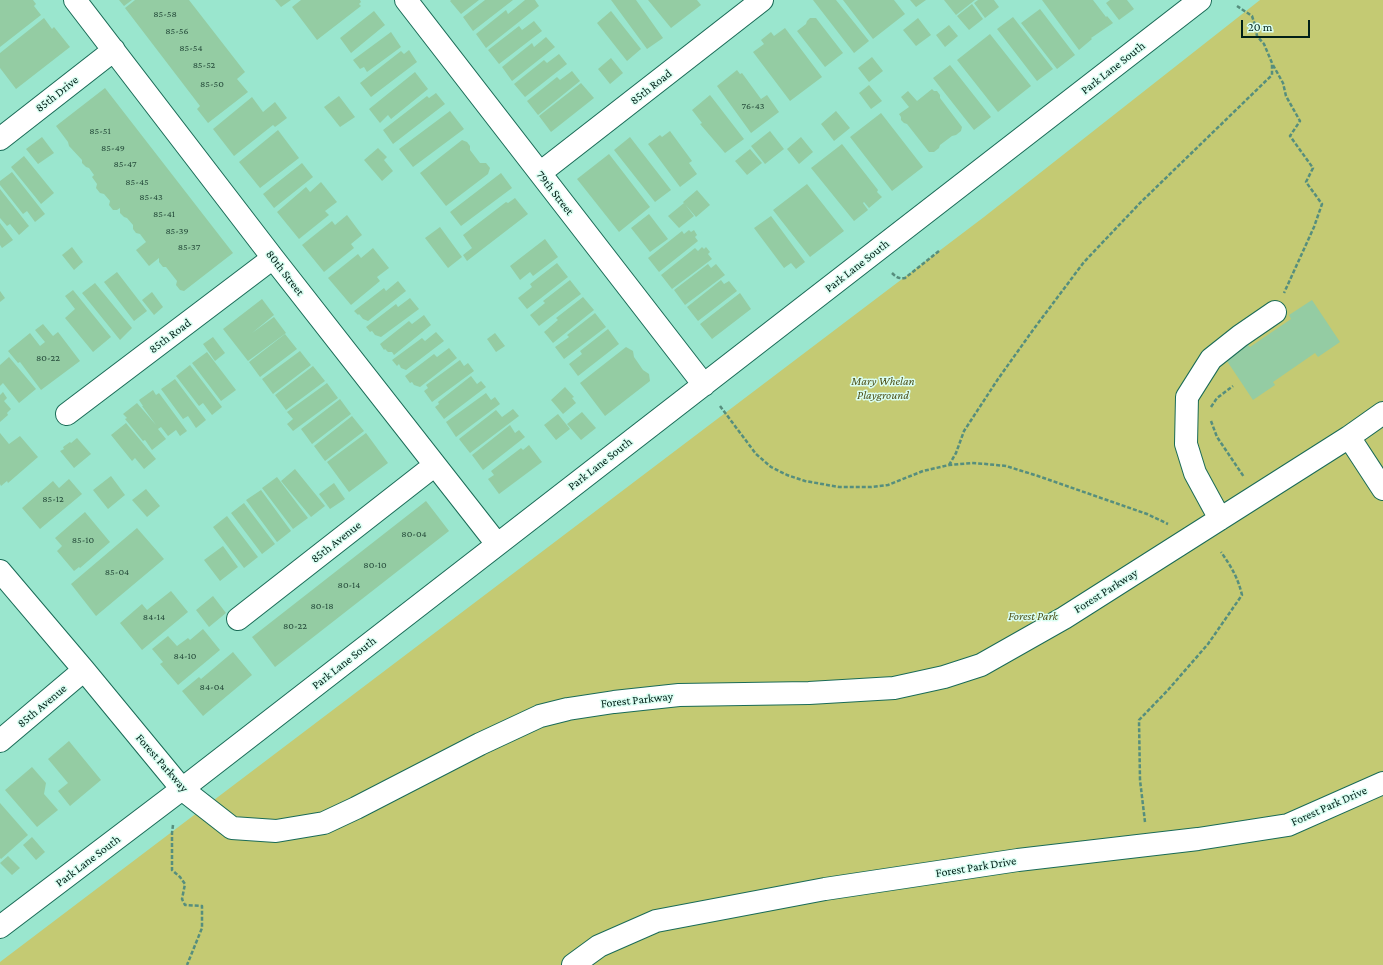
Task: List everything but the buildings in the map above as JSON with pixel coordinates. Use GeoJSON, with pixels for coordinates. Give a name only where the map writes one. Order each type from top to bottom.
{"type":"FeatureCollection","features":[{"type":"Feature","properties":{"kind":"street","name":"80th Street"},"geometry":{"type":"LineString","coordinates":[[75,0],[273,258],[497,544]]}},
{"type":"Feature","properties":{"kind":"street","name":"79th Street"},"geometry":{"type":"LineString","coordinates":[[406,0],[704,385]]}},
{"type":"Feature","properties":{"kind":"street","name":"85th Road"},"geometry":{"type":"LineString","coordinates":[[540,173],[762,0]]}},
{"type":"Feature","properties":{"kind":"street","name":"Park Lane South"},"geometry":{"type":"LineString","coordinates":[[0,928],[182,789],[1200,0]]}},
{"type":"Feature","properties":{"kind":"street","name":"85th Drive"},"geometry":{"type":"LineString","coordinates":[[0,139],[114,50]]}},
{"type":"Feature","properties":{"kind":"street","name":"85th Road"},"geometry":{"type":"LineString","coordinates":[[67,414],[273,258]]}},
{"type":"Feature","properties":{"kind":"street"},"geometry":{"type":"LineString","coordinates":[[1220,519],[1195,473],[1186,444],[1187,397],[1211,359],[1240,336],[1275,312]]}},
{"type":"Feature","properties":{"kind":"street"},"geometry":{"type":"LineString","coordinates":[[1383,413],[1348,437],[1383,489]]}},
{"type":"Feature","properties":{"kind":"street","name":"Forest Parkway"},"geometry":{"type":"LineString","coordinates":[[0,571],[182,789],[232,828],[276,831],[324,823],[480,744],[540,716],[568,709],[679,695],[810,693],[894,688],[944,677],[981,665],[1057,622],[1348,437]]}},
{"type":"Feature","properties":{"kind":"street","name":"85th Avenue"},"geometry":{"type":"LineString","coordinates":[[238,619],[435,465]]}},
{"type":"Feature","properties":{"kind":"street","name":"85th Avenue"},"geometry":{"type":"LineString","coordinates":[[0,741],[84,670]]}},
{"type":"Feature","properties":{"kind":"street","name":"Forest Park Drive"},"geometry":{"type":"LineString","coordinates":[[573,965],[599,946],[656,921],[840,887],[1018,860],[1198,839],[1288,825],[1383,783]]}},
{"type":"Feature","properties":{"kind":"path"},"geometry":{"type":"LineString","coordinates":[[1237,6],[1252,16],[1257,36],[1264,44],[1282,83],[1286,96],[1300,121],[1290,136],[1313,168],[1306,182],[1322,204],[1314,227],[1275,312]]}},
{"type":"Feature","properties":{"kind":"path"},"geometry":{"type":"LineString","coordinates":[[949,465],[956,453],[964,431],[1033,330],[1084,262],[1140,203],[1272,75],[1272,63]]}},
{"type":"Feature","properties":{"kind":"path"},"geometry":{"type":"LineString","coordinates":[[892,273],[897,278],[905,278],[939,251]]}},
{"type":"Feature","properties":{"kind":"path"},"geometry":{"type":"LineString","coordinates":[[1210,412],[1211,405],[1217,398],[1233,386]]}},
{"type":"Feature","properties":{"kind":"path"},"geometry":{"type":"LineString","coordinates":[[720,406],[756,454],[771,467],[787,475],[805,481],[839,487],[872,487],[888,485],[923,471],[949,465],[972,463],[1006,466],[1147,514],[1170,526]]}},
{"type":"Feature","properties":{"kind":"path"},"geometry":{"type":"LineString","coordinates":[[1210,419],[1217,437],[1244,477]]}},
{"type":"Feature","properties":{"kind":"path"},"geometry":{"type":"LineString","coordinates":[[1145,827],[1140,780],[1139,720],[1168,690],[1208,644],[1242,595],[1239,582],[1232,567],[1220,552]]}},
{"type":"Feature","properties":{"kind":"path"},"geometry":{"type":"LineString","coordinates":[[174,823],[172,833],[172,870],[185,884],[182,899],[186,905],[202,906],[202,928],[187,965]]}},
{"type":"Feature","properties":{"kind":"green space","name":"Forest Park"},"geometry":{"type":"Polygon","coordinates":[[[1260,0],[1383,0],[1383,965],[0,965],[0,962],[984,217],[1260,0]]]}},
{"type":"Feature","properties":{"kind":"park label","name":"Mary Whelan Playground"},"geometry":{"type":"Point","coordinates":[883,388]}}]}
